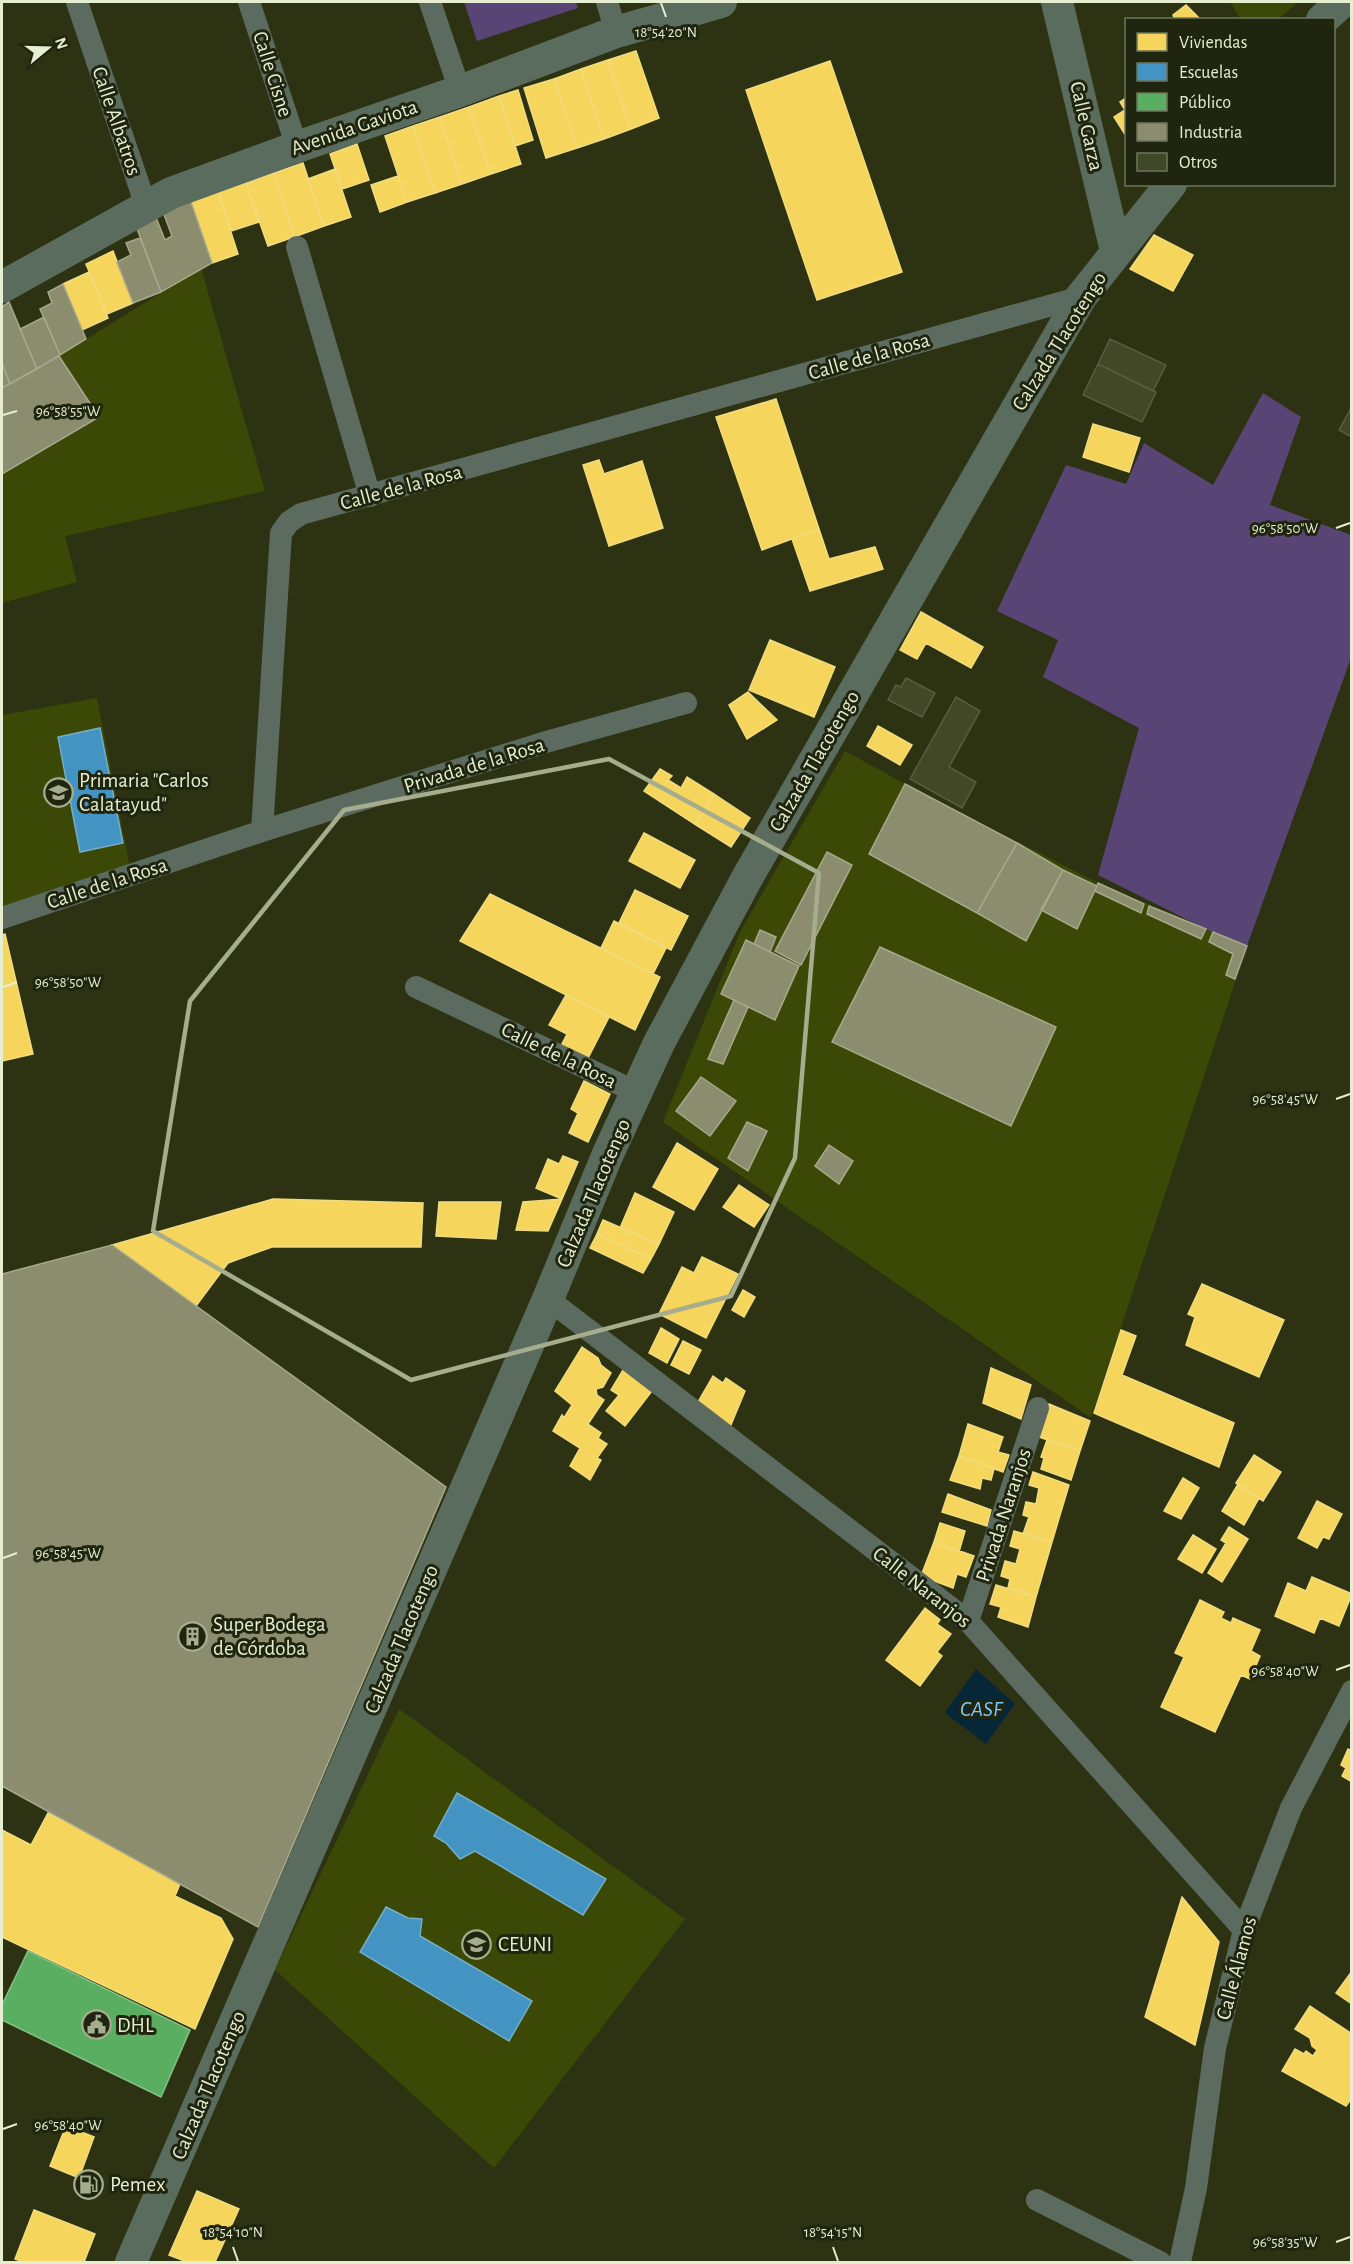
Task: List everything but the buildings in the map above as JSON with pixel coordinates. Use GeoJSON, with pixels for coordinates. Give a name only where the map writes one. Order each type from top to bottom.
{"type":"FeatureCollection","features":[{"type":"Feature","properties":{"kind":"street","name":"Calle Albatros"},"geometry":{"type":"LineString","coordinates":[[77,2],[146,206]]}},
{"type":"Feature","properties":{"kind":"street","name":"Calle Cisne"},"geometry":{"type":"LineString","coordinates":[[249,2],[297,147]]}},
{"type":"Feature","properties":{"kind":"street"},"geometry":{"type":"LineString","coordinates":[[430,2],[460,91]]}},
{"type":"Feature","properties":{"kind":"street"},"geometry":{"type":"LineString","coordinates":[[607,2],[616,32]]}},
{"type":"Feature","properties":{"kind":"street","name":"Avenida Gaviota"},"geometry":{"type":"LineString","coordinates":[[2,287],[171,193],[460,91],[616,32],[721,2]]}},
{"type":"Feature","properties":{"kind":"street","name":"Calle Garza"},"geometry":{"type":"LineString","coordinates":[[1057,2],[1116,251]]}},
{"type":"Feature","properties":{"kind":"street"},"geometry":{"type":"LineString","coordinates":[[1324,18],[1342,2]]}},
{"type":"Feature","properties":{"kind":"street","name":"Calzada Tlacotengo"},"geometry":{"type":"LineString","coordinates":[[131,2262],[548,1299],[607,1156],[659,1043],[753,868],[1081,297],[1169,186]]}},
{"type":"Feature","properties":{"kind":"street"},"geometry":{"type":"LineString","coordinates":[[297,246],[370,496]]}},
{"type":"Feature","properties":{"kind":"street","name":"Calle de la Rosa"},"geometry":{"type":"LineString","coordinates":[[2,918],[262,831],[281,533],[289,522],[301,514],[1081,297]]}},
{"type":"Feature","properties":{"kind":"street","name":"Privada de la Rosa"},"geometry":{"type":"LineString","coordinates":[[262,831],[546,742],[686,703]]}},
{"type":"Feature","properties":{"kind":"street","name":"Calle de la Rosa"},"geometry":{"type":"LineString","coordinates":[[416,987],[636,1092]]}},
{"type":"Feature","properties":{"kind":"street","name":"Calle Naranjos"},"geometry":{"type":"LineString","coordinates":[[548,1299],[968,1621],[1244,1930]]}},
{"type":"Feature","properties":{"kind":"street","name":"Privada Naranjos"},"geometry":{"type":"LineString","coordinates":[[968,1621],[1038,1408]]}},
{"type":"Feature","properties":{"kind":"street","name":"Calle Álamos"},"geometry":{"type":"LineString","coordinates":[[1180,2262],[1196,2188],[1215,2048],[1244,1930],[1292,1808],[1352,1691]]}},
{"type":"Feature","properties":{"kind":"street"},"geometry":{"type":"LineString","coordinates":[[1037,2200],[1160,2262]]}},
{"type":"Feature","properties":{"kind":"highlighted area"},"geometry":{"type":"Polygon","coordinates":[[[609,759],[819,873],[795,1158],[731,1296],[411,1380],[153,1231],[190,1001],[344,810],[609,759]]]}},
{"type":"Feature","properties":{"kind":"shaded area"},"geometry":{"type":"Polygon","coordinates":[[[464,2],[576,2],[578,8],[477,41],[464,2]]]}},
{"type":"Feature","properties":{"kind":"shaded area"},"geometry":{"type":"Polygon","coordinates":[[[1230,2],[1298,2],[1279,18],[1240,18],[1230,2]]]}},
{"type":"Feature","properties":{"kind":"shaded area"},"geometry":{"type":"Polygon","coordinates":[[[201,268],[265,491],[65,536],[77,582],[2,603],[2,388],[59,356],[201,268]]]}},
{"type":"Feature","properties":{"kind":"shaded area"},"geometry":{"type":"Polygon","coordinates":[[[1263,393],[1301,417],[1270,505],[1351,535],[1351,658],[1247,946],[1206,929],[1098,875],[1139,728],[1043,677],[1058,640],[997,611],[1066,465],[1126,484],[1144,443],[1213,485],[1263,393]]]}},
{"type":"Feature","properties":{"kind":"shaded area","name":"Primaria \"Carlos Calatayud\""},"geometry":{"type":"Polygon","coordinates":[[[97,698],[130,868],[2,907],[2,715],[97,698]]]}},
{"type":"Feature","properties":{"kind":"shaded area"},"geometry":{"type":"Polygon","coordinates":[[[845,751],[1098,883],[1247,946],[1091,1418],[663,1122],[740,932],[845,751]]]}},
{"type":"Feature","properties":{"kind":"shaded area","name":"CEUNI"},"geometry":{"type":"Polygon","coordinates":[[[399,1709],[685,1919],[494,2168],[275,1970],[399,1709]]]}},
{"type":"Feature","properties":{"kind":"water","name":"CASF"},"geometry":{"type":"Polygon","coordinates":[[[976,1669],[1015,1704],[986,1744],[945,1713],[976,1669]]]}},
{"type":"Feature","properties":{"kind":"place","name":"Primaria \"Carlos Calatayud\""},"geometry":{"type":"Point","coordinates":[58,792]}},
{"type":"Feature","properties":{"kind":"place","name":"Super Bodega de Córdoba"},"geometry":{"type":"Point","coordinates":[192,1636]}},
{"type":"Feature","properties":{"kind":"place","name":"CEUNI"},"geometry":{"type":"Point","coordinates":[477,1944]}},
{"type":"Feature","properties":{"kind":"place","name":"DHL"},"geometry":{"type":"Point","coordinates":[96,2025]}},
{"type":"Feature","properties":{"kind":"place","name":"Pemex"},"geometry":{"type":"Point","coordinates":[89,2184]}}]}
